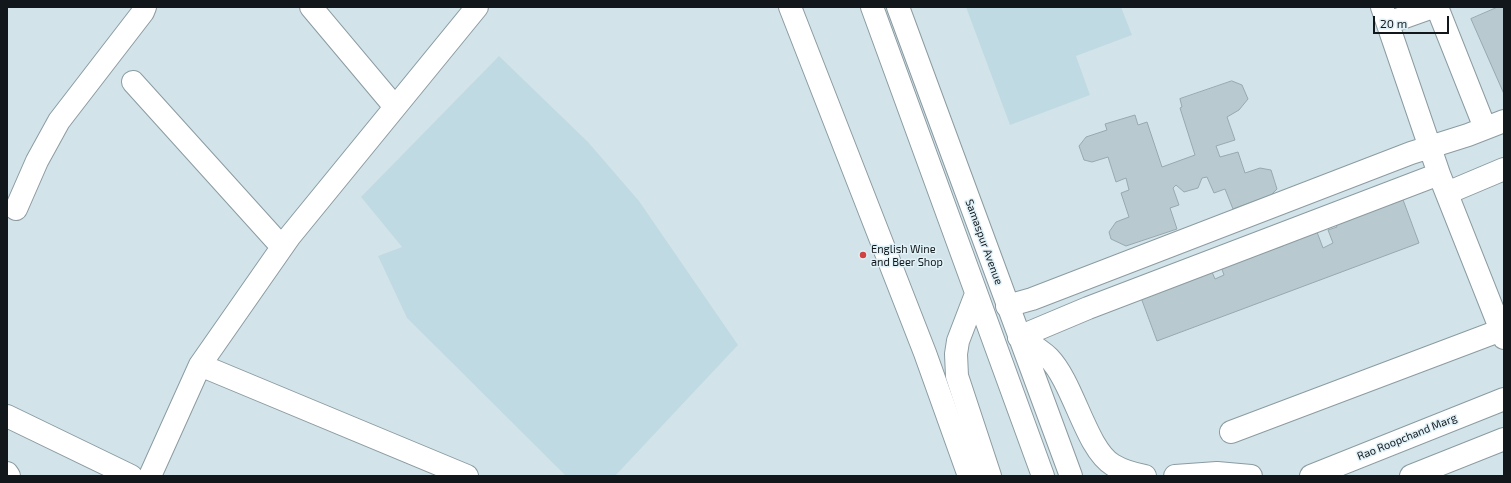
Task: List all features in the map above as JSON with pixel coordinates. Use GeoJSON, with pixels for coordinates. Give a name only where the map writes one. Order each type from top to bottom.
{"type":"FeatureCollection","features":[{"type":"Feature","properties":{"kind":"street"},"geometry":{"type":"LineString","coordinates":[[16,209],[37,161],[58,121],[143,12],[145,7]]}},
{"type":"Feature","properties":{"kind":"street"},"geometry":{"type":"LineString","coordinates":[[311,7],[395,107]]}},
{"type":"Feature","properties":{"kind":"street"},"geometry":{"type":"LineString","coordinates":[[150,476],[200,365],[282,247],[477,7]]}},
{"type":"Feature","properties":{"kind":"street"},"geometry":{"type":"LineString","coordinates":[[790,7],[929,365],[969,476]]}},
{"type":"Feature","properties":{"kind":"street"},"geometry":{"type":"LineString","coordinates":[[872,7],[1043,476]]}},
{"type":"Feature","properties":{"kind":"street","name":"Samaspur Avenue"},"geometry":{"type":"LineString","coordinates":[[898,7],[1007,306],[1071,476]]}},
{"type":"Feature","properties":{"kind":"street"},"geometry":{"type":"LineString","coordinates":[[1231,432],[1503,333],[1443,183],[1384,11],[1433,7]]}},
{"type":"Feature","properties":{"kind":"street"},"geometry":{"type":"LineString","coordinates":[[1007,306],[1032,299],[1430,146],[1494,125],[1437,7]]}},
{"type":"Feature","properties":{"kind":"street"},"geometry":{"type":"LineString","coordinates":[[133,82],[282,247]]}},
{"type":"Feature","properties":{"kind":"street"},"geometry":{"type":"LineString","coordinates":[[1019,337],[1088,308],[1443,183],[1504,169]]}},
{"type":"Feature","properties":{"kind":"street"},"geometry":{"type":"LineString","coordinates":[[976,294],[958,341],[956,354],[957,376],[990,476]]}},
{"type":"Feature","properties":{"kind":"street"},"geometry":{"type":"LineString","coordinates":[[1019,337],[1049,358],[1061,375],[1097,449],[1112,465],[1131,473],[1145,476]]}},
{"type":"Feature","properties":{"kind":"street"},"geometry":{"type":"LineString","coordinates":[[929,365],[956,354]]}},
{"type":"Feature","properties":{"kind":"street"},"geometry":{"type":"LineString","coordinates":[[200,365],[467,476]]}},
{"type":"Feature","properties":{"kind":"street","name":"Rao Roopchand Marg"},"geometry":{"type":"LineString","coordinates":[[1311,476],[1504,399]]}},
{"type":"Feature","properties":{"kind":"street"},"geometry":{"type":"LineString","coordinates":[[7,416],[132,476]]}},
{"type":"Feature","properties":{"kind":"street"},"geometry":{"type":"LineString","coordinates":[[1410,476],[1504,439]]}},
{"type":"Feature","properties":{"kind":"street"},"geometry":{"type":"LineString","coordinates":[[7,472],[9,476]]}},
{"type":"Feature","properties":{"kind":"street"},"geometry":{"type":"LineString","coordinates":[[1175,476],[1217,473],[1251,476]]}},
{"type":"Feature","properties":{"kind":"shaded area"},"geometry":{"type":"Polygon","coordinates":[[[966,7],[1121,7],[1132,35],[1076,56],[1090,95],[1010,125],[966,7]]]}},
{"type":"Feature","properties":{"kind":"shaded area"},"geometry":{"type":"Polygon","coordinates":[[[499,56],[588,142],[639,201],[738,345],[615,476],[566,476],[407,318],[378,256],[402,247],[361,197],[499,56]]]}},
{"type":"Feature","properties":{"kind":"building"},"geometry":{"type":"Polygon","coordinates":[[[1498,7],[1504,7],[1504,94],[1471,19],[1498,7]]]}},
{"type":"Feature","properties":{"kind":"building"},"geometry":{"type":"Polygon","coordinates":[[[1232,81],[1242,85],[1248,99],[1239,110],[1227,117],[1235,140],[1216,146],[1220,157],[1238,152],[1245,173],[1260,168],[1271,170],[1277,189],[1271,195],[1233,209],[1225,189],[1214,193],[1207,177],[1202,178],[1198,188],[1184,192],[1176,185],[1173,188],[1179,205],[1170,208],[1177,229],[1126,246],[1111,239],[1109,232],[1116,222],[1129,217],[1121,193],[1129,190],[1126,178],[1116,182],[1108,157],[1092,162],[1084,160],[1079,146],[1086,137],[1107,130],[1105,124],[1135,115],[1138,125],[1147,122],[1162,167],[1195,155],[1180,108],[1182,107],[1180,99],[1232,81]]]}},
{"type":"Feature","properties":{"kind":"building"},"geometry":{"type":"Polygon","coordinates":[[[1402,197],[1419,243],[1157,341],[1140,295],[1212,272],[1215,279],[1224,275],[1220,264],[1276,242],[1277,248],[1283,246],[1283,244],[1317,232],[1323,248],[1333,243],[1328,230],[1337,227],[1334,221],[1402,197]]]}},
{"type":"Feature","properties":{"kind":"place","name":"English Wine and Beer Shop"},"geometry":{"type":"Point","coordinates":[863,255]}}]}
